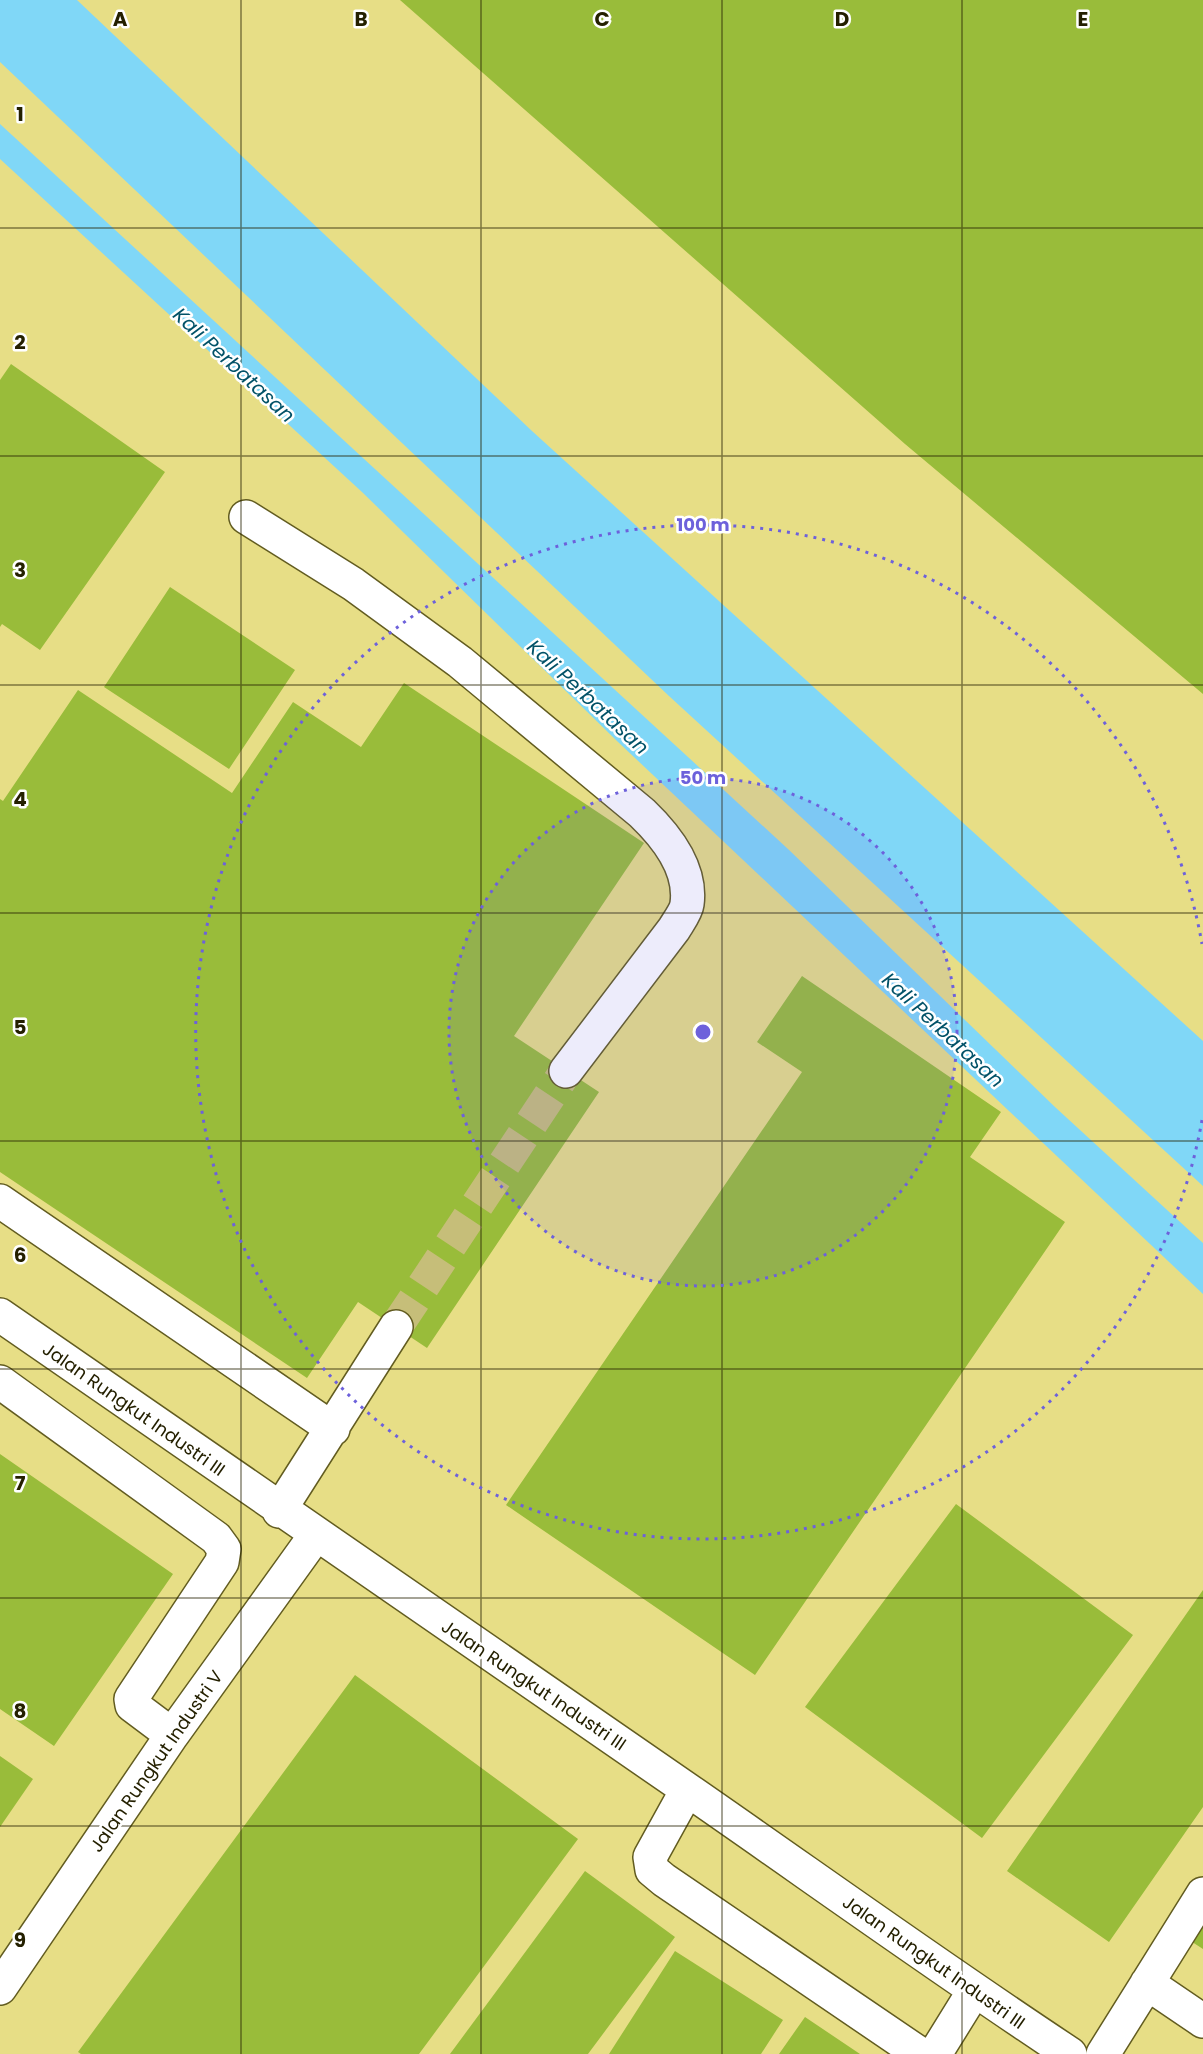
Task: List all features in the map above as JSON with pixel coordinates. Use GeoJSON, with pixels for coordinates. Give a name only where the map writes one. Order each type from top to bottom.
{"type":"FeatureCollection","features":[{"type":"Feature","properties":{"kind":"street"},"geometry":{"type":"LineString","coordinates":[[246,517],[353,584],[460,662],[642,813],[666,836],[684,873],[687,906],[674,929],[566,1071]]}},
{"type":"Feature","properties":{"kind":"street"},"geometry":{"type":"LineString","coordinates":[[0,1201],[333,1429]]}},
{"type":"Feature","properties":{"kind":"street","name":"Jalan Rungkut Industri III"},"geometry":{"type":"LineString","coordinates":[[0,1315],[315,1536],[687,1790],[974,1991],[1070,2054]]}},
{"type":"Feature","properties":{"kind":"street"},"geometry":{"type":"LineString","coordinates":[[279,1511],[396,1327]]}},
{"type":"Feature","properties":{"kind":"street"},"geometry":{"type":"LineString","coordinates":[[0,1382],[216,1538],[224,1549],[222,1562],[131,1699],[132,1705],[172,1735]]}},
{"type":"Feature","properties":{"kind":"street","name":"Jalan Rungkut Industri V"},"geometry":{"type":"LineString","coordinates":[[0,1988],[172,1735],[315,1536]]}},
{"type":"Feature","properties":{"kind":"street"},"geometry":{"type":"LineString","coordinates":[[687,1790],[650,1857],[652,1870],[920,2054]]}},
{"type":"Feature","properties":{"kind":"street"},"geometry":{"type":"LineString","coordinates":[[1103,2054],[1203,1894]]}},
{"type":"Feature","properties":{"kind":"street"},"geometry":{"type":"LineString","coordinates":[[1147,1983],[1203,2021]]}},
{"type":"Feature","properties":{"kind":"street"},"geometry":{"type":"LineString","coordinates":[[935,2054],[974,1991]]}},
{"type":"Feature","properties":{"kind":"shaded area"},"geometry":{"type":"Polygon","coordinates":[[[0,0],[1203,0],[1203,2054],[0,2054],[0,0]]]}},
{"type":"Feature","properties":{"kind":"water","name":"Kali Perbatasan"},"geometry":{"type":"Polygon","coordinates":[[[0,0],[77,0],[532,431],[1203,1041],[1203,1186],[669,696],[0,62],[0,0]]]}},
{"type":"Feature","properties":{"kind":"water","name":"Kali Perbatasan"},"geometry":{"type":"Polygon","coordinates":[[[0,124],[788,849],[1055,1107],[1203,1243],[1203,1294],[617,741],[362,492],[0,159],[0,124]]]}},
{"type":"Feature","properties":{"kind":"building"},"geometry":{"type":"Polygon","coordinates":[[[400,0],[1203,0],[1203,694],[905,444],[400,0]]]}},
{"type":"Feature","properties":{"kind":"building"},"geometry":{"type":"Polygon","coordinates":[[[11,364],[165,472],[40,650],[2,624],[0,627],[0,380],[11,364]]]}},
{"type":"Feature","properties":{"kind":"building"},"geometry":{"type":"Polygon","coordinates":[[[170,587],[295,670],[229,769],[104,687],[170,587]]]}},
{"type":"Feature","properties":{"kind":"building"},"geometry":{"type":"Polygon","coordinates":[[[404,683],[644,843],[514,1036],[599,1092],[427,1348],[358,1302],[307,1378],[0,1172],[0,799],[3,801],[78,690],[232,793],[293,702],[361,747],[404,683]]]}},
{"type":"Feature","properties":{"kind":"building"},"geometry":{"type":"Polygon","coordinates":[[[802,976],[1001,1112],[970,1157],[1065,1222],[755,1675],[506,1505],[802,1072],[757,1042],[802,976]]]}},
{"type":"Feature","properties":{"kind":"building"},"geometry":{"type":"Polygon","coordinates":[[[0,1454],[173,1574],[54,1746],[0,1709],[0,1454]]]}},
{"type":"Feature","properties":{"kind":"building"},"geometry":{"type":"Polygon","coordinates":[[[956,1504],[1133,1635],[982,1838],[805,1707],[956,1504]]]}},
{"type":"Feature","properties":{"kind":"building"},"geometry":{"type":"Polygon","coordinates":[[[1203,1590],[1203,1807],[1109,1942],[1007,1871],[1203,1590]]]}},
{"type":"Feature","properties":{"kind":"building"},"geometry":{"type":"Polygon","coordinates":[[[355,1675],[578,1839],[419,2054],[81,2054],[78,2052],[355,1675]]]}},
{"type":"Feature","properties":{"kind":"building"},"geometry":{"type":"Polygon","coordinates":[[[0,1756],[33,1779],[0,1827],[0,1756]]]}},
{"type":"Feature","properties":{"kind":"building"},"geometry":{"type":"Polygon","coordinates":[[[585,1871],[675,1937],[588,2054],[450,2054],[585,1871]]]}},
{"type":"Feature","properties":{"kind":"building"},"geometry":{"type":"Polygon","coordinates":[[[1203,1912],[1203,1949],[1186,1938],[1203,1912]]]}},
{"type":"Feature","properties":{"kind":"building"},"geometry":{"type":"Polygon","coordinates":[[[675,1951],[783,2020],[761,2054],[609,2054],[675,1951]]]}},
{"type":"Feature","properties":{"kind":"building"},"geometry":{"type":"Polygon","coordinates":[[[805,2017],[860,2054],[779,2054],[805,2017]]]}},
{"type":"Feature","properties":{"kind":"tunnel"},"geometry":{"type":"LineString","coordinates":[[396,1327],[566,1071]]}}]}
